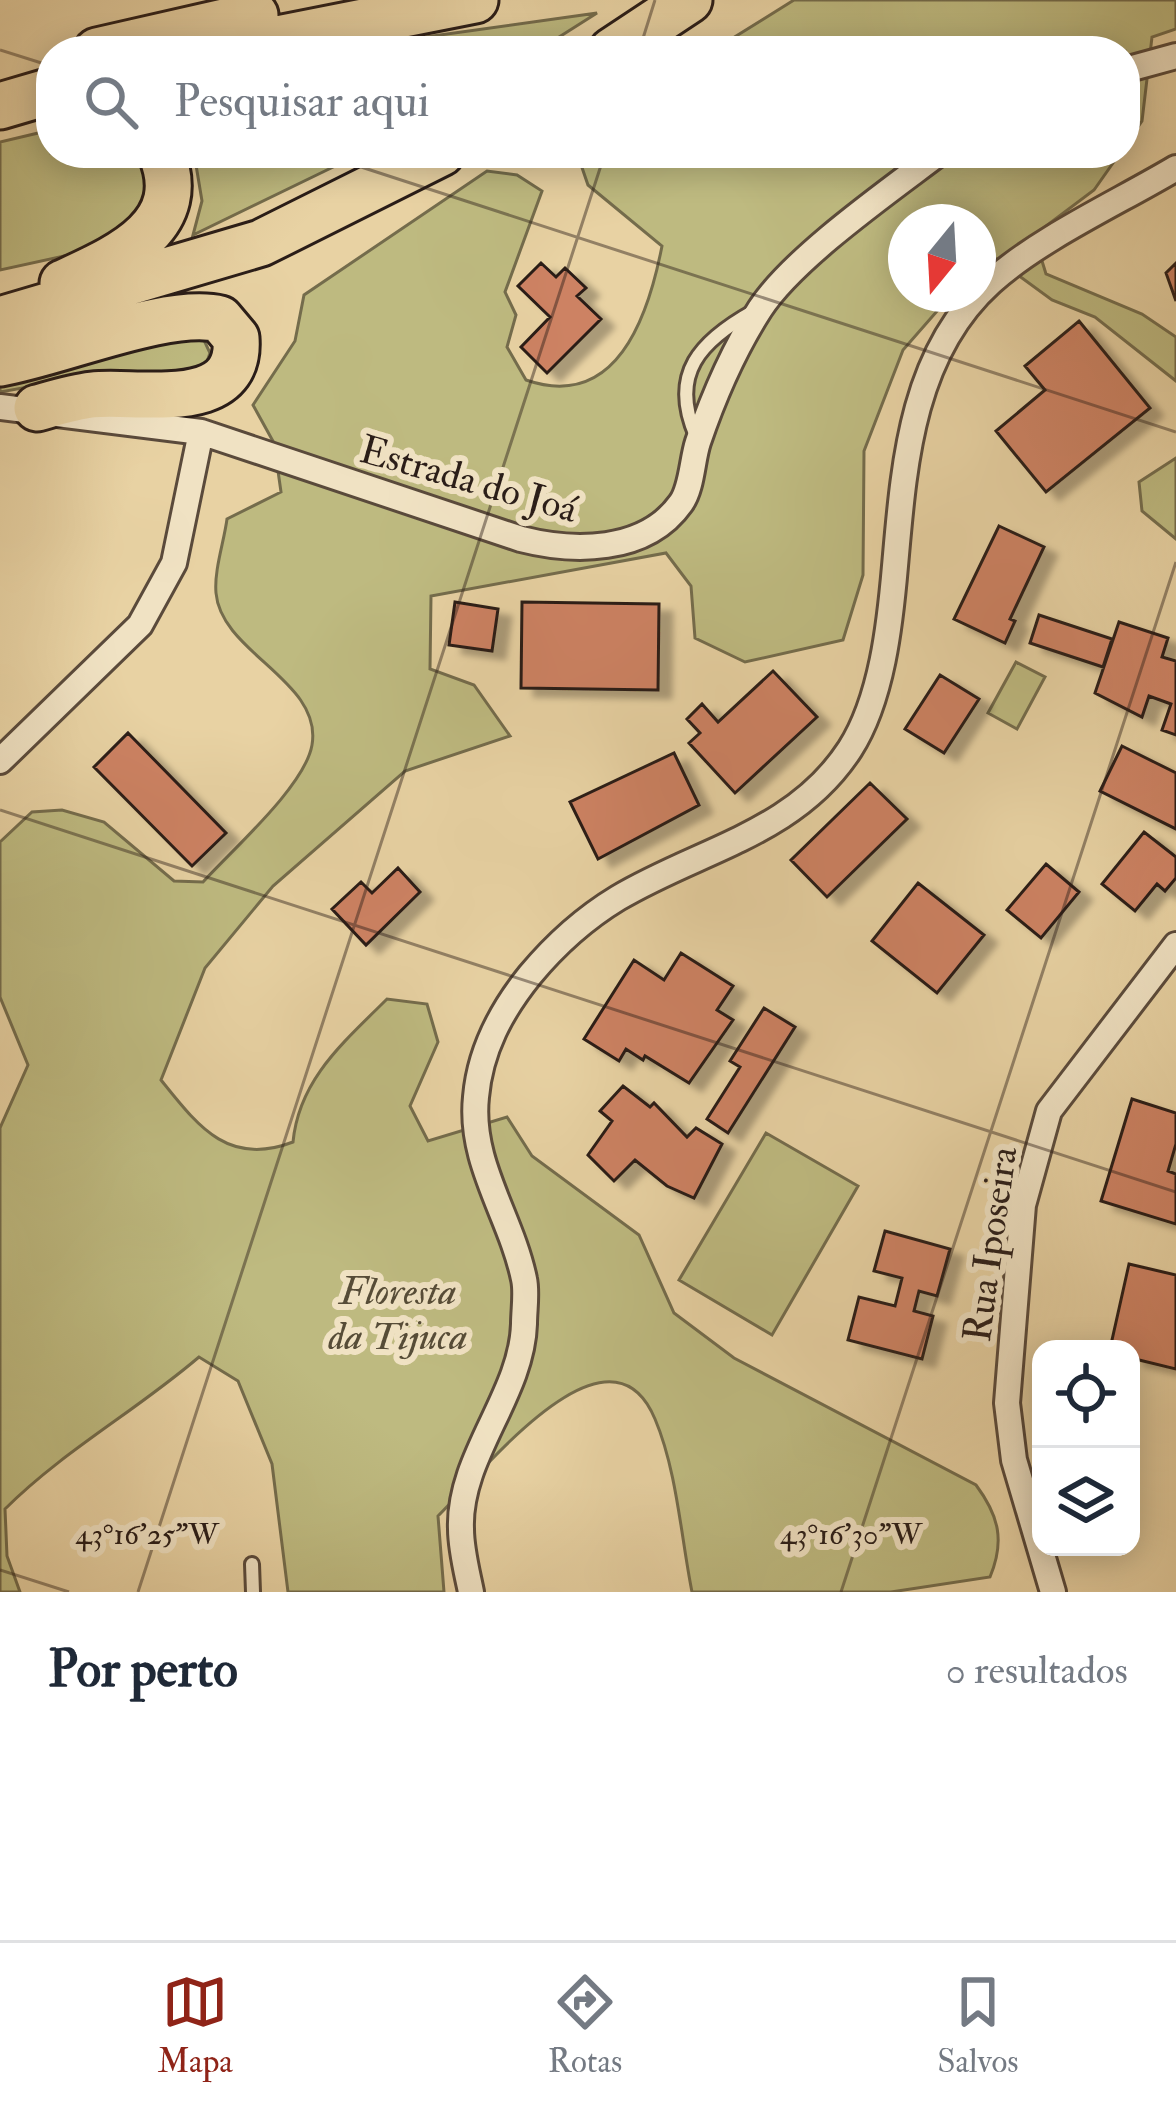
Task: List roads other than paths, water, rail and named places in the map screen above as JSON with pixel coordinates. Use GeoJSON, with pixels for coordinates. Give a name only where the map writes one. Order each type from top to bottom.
{"type":"FeatureCollection","features":[{"type":"Feature","properties":{"kind":"highway"},"geometry":{"type":"LineString","coordinates":[[163,36],[322,0]]}},
{"type":"Feature","properties":{"kind":"highway"},"geometry":{"type":"LineString","coordinates":[[293,36],[475,0]]}},
{"type":"Feature","properties":{"kind":"highway"},"geometry":{"type":"LineString","coordinates":[[634,36],[688,0]]}},
{"type":"Feature","properties":{"kind":"highway"},"geometry":{"type":"LineString","coordinates":[[0,77],[36,67]]}},
{"type":"Feature","properties":{"kind":"highway"},"geometry":{"type":"LineString","coordinates":[[0,106],[36,95]]}},
{"type":"Feature","properties":{"kind":"highway"},"geometry":{"type":"LineString","coordinates":[[0,116],[36,107]]}},
{"type":"Feature","properties":{"kind":"highway"},"geometry":{"type":"LineString","coordinates":[[0,316],[146,239],[161,219],[167,197],[163,168]]}},
{"type":"Feature","properties":{"kind":"highway"},"geometry":{"type":"LineString","coordinates":[[0,316],[261,243],[411,168]]}},
{"type":"Feature","properties":{"kind":"highway"},"geometry":{"type":"LineString","coordinates":[[0,363],[187,314],[220,319],[236,338],[231,370],[219,383],[198,391],[92,395],[18,407]]}},
{"type":"Feature","properties":{"kind":"street"},"geometry":{"type":"LineString","coordinates":[[1140,66],[1176,56]]}},
{"type":"Feature","properties":{"kind":"street","name":"Estrada do Joá"},"geometry":{"type":"LineString","coordinates":[[18,407],[114,425],[201,432],[566,550],[597,548],[657,524],[682,502],[698,441],[761,308],[794,273],[921,168]]}},
{"type":"Feature","properties":{"kind":"street"},"geometry":{"type":"LineString","coordinates":[[471,1592],[460,1526],[478,1456],[523,1352],[525,1281],[478,1150],[475,1099],[485,1048],[510,1000],[586,919],[621,896],[771,828],[816,792],[852,746],[875,685],[892,608],[903,475],[917,404],[952,326],[992,280],[1176,168]]}},
{"type":"Feature","properties":{"kind":"street"},"geometry":{"type":"LineString","coordinates":[[0,761],[140,625],[174,562],[201,432]]}},
{"type":"Feature","properties":{"kind":"street","name":"Rua Iposeira"},"geometry":{"type":"LineString","coordinates":[[1053,1592],[1013,1460],[1007,1403],[1023,1205],[1049,1111],[1176,945]]}},
{"type":"Feature","properties":{"kind":"lane"},"geometry":{"type":"LineString","coordinates":[[698,441],[683,410],[687,374],[702,347],[761,308]]}},
{"type":"Feature","properties":{"kind":"lane"},"geometry":{"type":"LineString","coordinates":[[252,1564],[253,1592]]}},
{"type":"Feature","properties":{"kind":"park label","name":"Floresta da Tijuca"},"geometry":{"type":"Point","coordinates":[398,1312]}}]}
